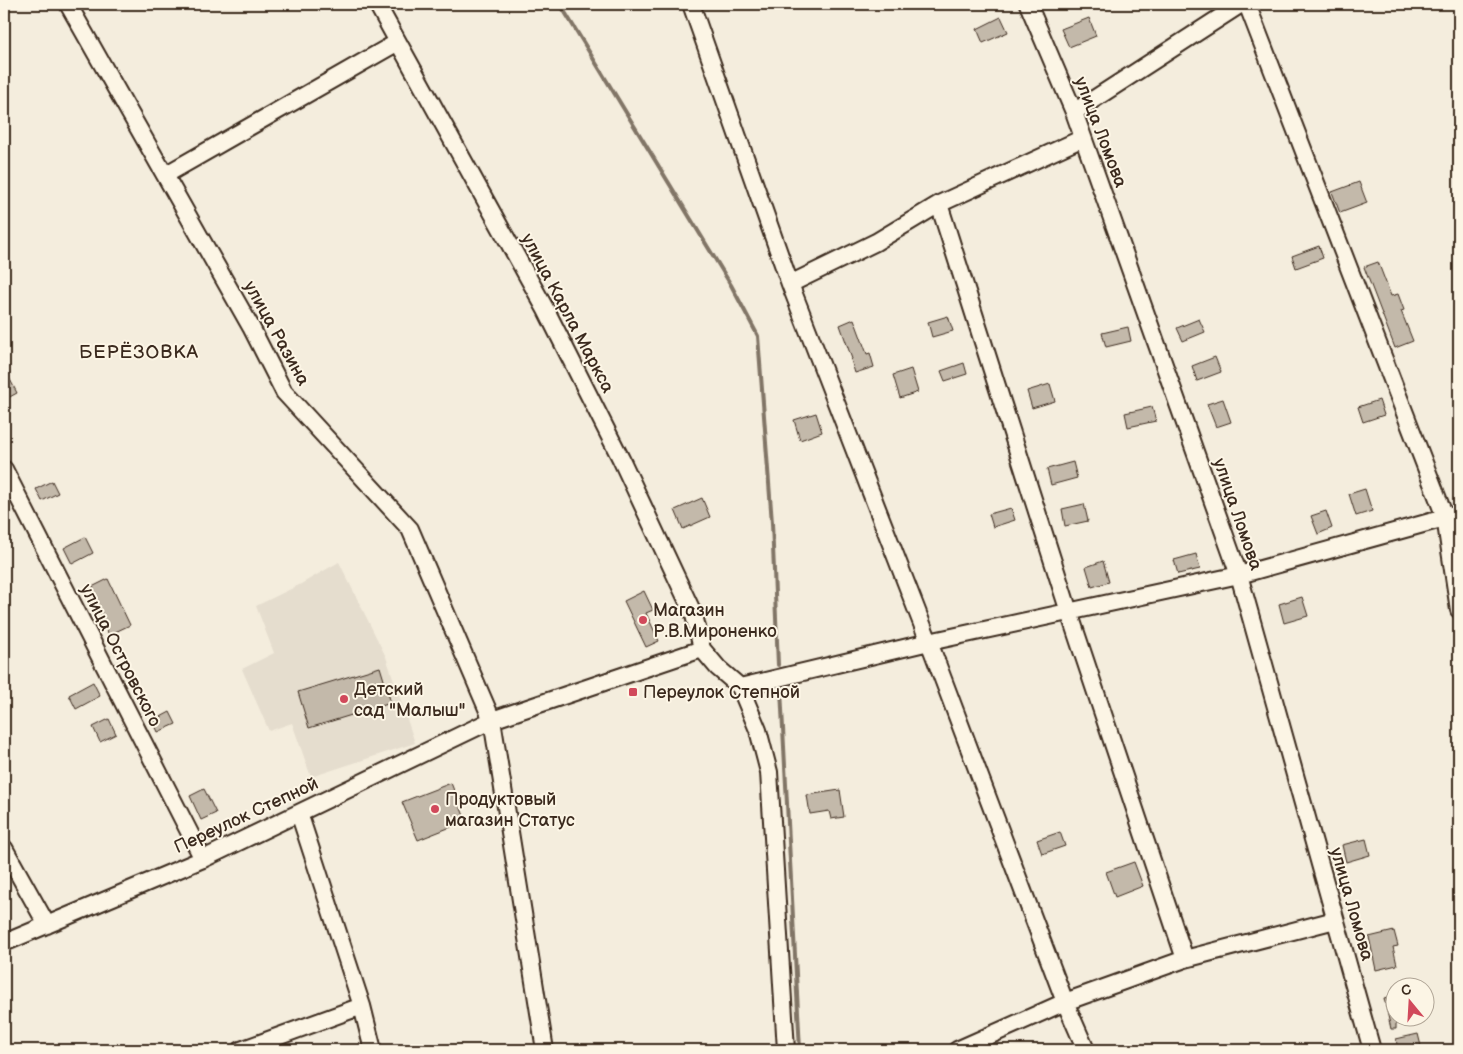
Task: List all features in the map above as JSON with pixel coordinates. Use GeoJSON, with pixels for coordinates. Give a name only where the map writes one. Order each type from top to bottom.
{"type":"FeatureCollection","features":[{"type":"Feature","properties":{"kind":"street","name":"улица Разина"},"geometry":{"type":"LineString","coordinates":[[68,4],[251,326],[284,392],[410,528],[492,720],[545,1050]]}},
{"type":"Feature","properties":{"kind":"street","name":"улица Карла Маркса"},"geometry":{"type":"LineString","coordinates":[[377,4],[546,310],[621,459],[694,614],[702,649]]}},
{"type":"Feature","properties":{"kind":"street"},"geometry":{"type":"LineString","coordinates":[[691,4],[790,284],[929,642],[1065,1002],[1086,1050]]}},
{"type":"Feature","properties":{"kind":"street","name":"улица Ломова"},"geometry":{"type":"LineString","coordinates":[[1028,4],[1074,112],[1239,575],[1372,1050]]}},
{"type":"Feature","properties":{"kind":"street"},"geometry":{"type":"LineString","coordinates":[[1074,112],[1241,4]]}},
{"type":"Feature","properties":{"kind":"street"},"geometry":{"type":"LineString","coordinates":[[1247,4],[1452,516],[1459,610]]}},
{"type":"Feature","properties":{"kind":"street"},"geometry":{"type":"LineString","coordinates":[[165,175],[398,42]]}},
{"type":"Feature","properties":{"kind":"street"},"geometry":{"type":"LineString","coordinates":[[790,284],[876,242],[939,204],[1083,138]]}},
{"type":"Feature","properties":{"kind":"street"},"geometry":{"type":"LineString","coordinates":[[939,204],[1069,612],[1185,959]]}},
{"type":"Feature","properties":{"kind":"street","name":"улица Островского"},"geometry":{"type":"LineString","coordinates":[[4,470],[203,859]]}},
{"type":"Feature","properties":{"kind":"street"},"geometry":{"type":"LineString","coordinates":[[740,687],[929,642],[1239,575],[1452,516]]}},
{"type":"Feature","properties":{"kind":"street"},"geometry":{"type":"LineString","coordinates":[[702,649],[718,668],[740,687],[758,730],[769,772],[786,1050]]}},
{"type":"Feature","properties":{"kind":"street","name":"Переулок Степной"},"geometry":{"type":"LineString","coordinates":[[4,944],[203,859],[492,720],[702,649]]}},
{"type":"Feature","properties":{"kind":"street"},"geometry":{"type":"LineString","coordinates":[[299,813],[362,1006],[372,1050]]}},
{"type":"Feature","properties":{"kind":"street"},"geometry":{"type":"LineString","coordinates":[[4,848],[46,925]]}},
{"type":"Feature","properties":{"kind":"street"},"geometry":{"type":"LineString","coordinates":[[957,1050],[1065,1002],[1185,959],[1335,920]]}},
{"type":"Feature","properties":{"kind":"street"},"geometry":{"type":"LineString","coordinates":[[241,1050],[362,1006]]}},
{"type":"Feature","properties":{"kind":"shaded area"},"geometry":{"type":"Polygon","coordinates":[[[339,562],[386,657],[415,743],[311,777],[292,723],[269,731],[242,669],[274,653],[256,606],[301,584],[339,562]]]}},
{"type":"Feature","properties":{"kind":"building"},"geometry":{"type":"Polygon","coordinates":[[[1001,17],[1008,32],[983,43],[977,29],[1001,17]]]}},
{"type":"Feature","properties":{"kind":"building"},"geometry":{"type":"Polygon","coordinates":[[[1089,18],[1096,36],[1069,47],[1061,29],[1089,18]]]}},
{"type":"Feature","properties":{"kind":"building"},"geometry":{"type":"Polygon","coordinates":[[[1359,182],[1367,203],[1340,213],[1332,192],[1359,182]]]}},
{"type":"Feature","properties":{"kind":"building"},"geometry":{"type":"Polygon","coordinates":[[[1319,246],[1323,258],[1296,268],[1292,256],[1319,246]]]}},
{"type":"Feature","properties":{"kind":"building"},"geometry":{"type":"Polygon","coordinates":[[[1378,262],[1391,296],[1398,294],[1404,310],[1401,311],[1413,341],[1395,348],[1364,267],[1378,262]]]}},
{"type":"Feature","properties":{"kind":"building"},"geometry":{"type":"Polygon","coordinates":[[[948,316],[953,331],[932,337],[928,322],[948,316]]]}},
{"type":"Feature","properties":{"kind":"building"},"geometry":{"type":"Polygon","coordinates":[[[854,319],[867,354],[870,353],[874,367],[855,373],[840,325],[854,319]]]}},
{"type":"Feature","properties":{"kind":"building"},"geometry":{"type":"Polygon","coordinates":[[[1199,319],[1205,332],[1183,341],[1177,328],[1199,319]]]}},
{"type":"Feature","properties":{"kind":"building"},"geometry":{"type":"Polygon","coordinates":[[[1128,327],[1131,341],[1106,347],[1102,333],[1128,327]]]}},
{"type":"Feature","properties":{"kind":"building"},"geometry":{"type":"Polygon","coordinates":[[[1215,357],[1221,372],[1197,381],[1192,366],[1215,357]]]}},
{"type":"Feature","properties":{"kind":"building"},"geometry":{"type":"Polygon","coordinates":[[[964,363],[967,374],[945,381],[941,371],[964,363]]]}},
{"type":"Feature","properties":{"kind":"building"},"geometry":{"type":"Polygon","coordinates":[[[4,368],[17,393],[4,400],[4,368]]]}},
{"type":"Feature","properties":{"kind":"building"},"geometry":{"type":"Polygon","coordinates":[[[911,369],[918,392],[900,398],[893,375],[911,369]]]}},
{"type":"Feature","properties":{"kind":"building"},"geometry":{"type":"Polygon","coordinates":[[[1050,384],[1055,401],[1032,408],[1027,391],[1050,384]]]}},
{"type":"Feature","properties":{"kind":"building"},"geometry":{"type":"Polygon","coordinates":[[[1223,399],[1231,422],[1216,427],[1207,404],[1223,399]]]}},
{"type":"Feature","properties":{"kind":"building"},"geometry":{"type":"Polygon","coordinates":[[[1379,400],[1384,415],[1363,422],[1358,407],[1379,400]]]}},
{"type":"Feature","properties":{"kind":"building"},"geometry":{"type":"Polygon","coordinates":[[[1152,407],[1156,421],[1128,427],[1125,413],[1152,407]]]}},
{"type":"Feature","properties":{"kind":"building"},"geometry":{"type":"Polygon","coordinates":[[[816,413],[822,432],[800,440],[794,420],[816,413]]]}},
{"type":"Feature","properties":{"kind":"building"},"geometry":{"type":"Polygon","coordinates":[[[1073,462],[1077,478],[1051,485],[1047,469],[1073,462]]]}},
{"type":"Feature","properties":{"kind":"building"},"geometry":{"type":"Polygon","coordinates":[[[52,481],[58,493],[42,501],[36,489],[52,481]]]}},
{"type":"Feature","properties":{"kind":"building"},"geometry":{"type":"Polygon","coordinates":[[[1365,489],[1372,511],[1356,516],[1349,494],[1365,489]]]}},
{"type":"Feature","properties":{"kind":"building"},"geometry":{"type":"Polygon","coordinates":[[[702,498],[710,517],[683,529],[675,510],[702,498]]]}},
{"type":"Feature","properties":{"kind":"building"},"geometry":{"type":"Polygon","coordinates":[[[1084,504],[1088,521],[1065,526],[1062,509],[1084,504]]]}},
{"type":"Feature","properties":{"kind":"building"},"geometry":{"type":"Polygon","coordinates":[[[1011,508],[1015,520],[993,527],[989,514],[1011,508]]]}},
{"type":"Feature","properties":{"kind":"building"},"geometry":{"type":"Polygon","coordinates":[[[1326,511],[1332,528],[1318,534],[1311,516],[1326,511]]]}},
{"type":"Feature","properties":{"kind":"building"},"geometry":{"type":"Polygon","coordinates":[[[85,537],[93,553],[72,564],[64,548],[85,537]]]}},
{"type":"Feature","properties":{"kind":"building"},"geometry":{"type":"Polygon","coordinates":[[[1196,554],[1200,569],[1178,574],[1174,560],[1196,554]]]}},
{"type":"Feature","properties":{"kind":"building"},"geometry":{"type":"Polygon","coordinates":[[[1103,561],[1109,582],[1092,587],[1086,567],[1103,561]]]}},
{"type":"Feature","properties":{"kind":"building"},"geometry":{"type":"Polygon","coordinates":[[[108,579],[130,625],[109,635],[104,620],[88,589],[108,579]]]}},
{"type":"Feature","properties":{"kind":"building"},"geometry":{"type":"Polygon","coordinates":[[[644,591],[653,610],[646,613],[659,641],[646,647],[624,601],[644,591]]]}},
{"type":"Feature","properties":{"kind":"building"},"geometry":{"type":"Polygon","coordinates":[[[1302,597],[1308,616],[1284,623],[1279,604],[1302,597]]]}},
{"type":"Feature","properties":{"kind":"building"},"geometry":{"type":"Polygon","coordinates":[[[380,667],[391,703],[309,728],[298,692],[380,667]]]}},
{"type":"Feature","properties":{"kind":"building"},"geometry":{"type":"Polygon","coordinates":[[[93,682],[100,696],[76,709],[69,695],[93,682]]]}},
{"type":"Feature","properties":{"kind":"building"},"geometry":{"type":"Polygon","coordinates":[[[170,712],[176,724],[158,732],[153,721],[170,712]]]}},
{"type":"Feature","properties":{"kind":"building"},"geometry":{"type":"Polygon","coordinates":[[[109,719],[116,734],[100,742],[93,727],[109,719]]]}},
{"type":"Feature","properties":{"kind":"building"},"geometry":{"type":"Polygon","coordinates":[[[451,783],[466,821],[418,840],[402,802],[451,783]]]}},
{"type":"Feature","properties":{"kind":"building"},"geometry":{"type":"Polygon","coordinates":[[[204,789],[216,813],[201,820],[190,796],[204,789]]]}},
{"type":"Feature","properties":{"kind":"building"},"geometry":{"type":"Polygon","coordinates":[[[840,790],[844,817],[831,819],[829,811],[810,814],[807,795],[840,790]]]}},
{"type":"Feature","properties":{"kind":"building"},"geometry":{"type":"Polygon","coordinates":[[[1060,832],[1065,846],[1042,854],[1037,840],[1060,832]]]}},
{"type":"Feature","properties":{"kind":"building"},"geometry":{"type":"Polygon","coordinates":[[[1366,839],[1370,855],[1346,862],[1342,845],[1366,839]]]}},
{"type":"Feature","properties":{"kind":"building"},"geometry":{"type":"Polygon","coordinates":[[[1134,862],[1143,886],[1115,897],[1106,872],[1134,862]]]}},
{"type":"Feature","properties":{"kind":"building"},"geometry":{"type":"Polygon","coordinates":[[[1394,931],[1398,946],[1393,947],[1397,965],[1376,970],[1369,937],[1394,931]]]}},
{"type":"Feature","properties":{"kind":"building"},"geometry":{"type":"Polygon","coordinates":[[[1390,1026],[1396,1026],[1396,1029],[1391,1029],[1390,1026]]]}},
{"type":"Feature","properties":{"kind":"building"},"geometry":{"type":"Polygon","coordinates":[[[1418,1034],[1422,1050],[1398,1050],[1396,1039],[1418,1034]]]}},
{"type":"Feature","properties":{"kind":"waterway"},"geometry":{"type":"LineString","coordinates":[[560,4],[731,285],[758,336],[772,523],[778,665]]}},
{"type":"Feature","properties":{"kind":"waterway"},"geometry":{"type":"LineString","coordinates":[[781,690],[800,1050]]}},
{"type":"Feature","properties":{"kind":"place","name":"Магазин Р.В.Мироненко"},"geometry":{"type":"Point","coordinates":[643,620]}},
{"type":"Feature","properties":{"kind":"place","name":"Переулок Степной"},"geometry":{"type":"Point","coordinates":[633,692]}},
{"type":"Feature","properties":{"kind":"place","name":"Детский сад \"Малыш\""},"geometry":{"type":"Point","coordinates":[344,699]}},
{"type":"Feature","properties":{"kind":"place","name":"Продуктовый магазин Статус"},"geometry":{"type":"Point","coordinates":[435,809]}},
{"type":"Feature","properties":{"kind":"district","name":"БЕРЁЗОВКА"},"geometry":{"type":"Point","coordinates":[139,351]}}]}
